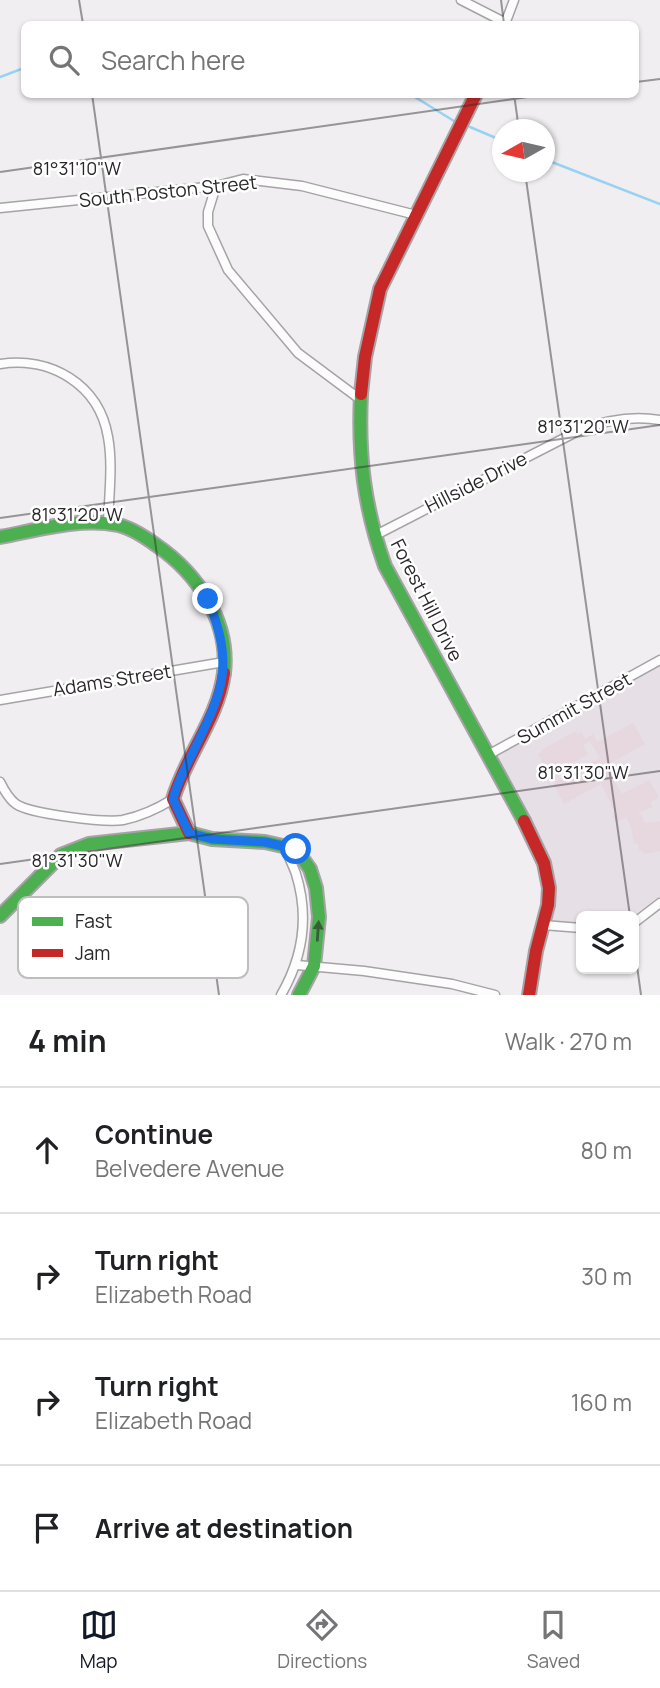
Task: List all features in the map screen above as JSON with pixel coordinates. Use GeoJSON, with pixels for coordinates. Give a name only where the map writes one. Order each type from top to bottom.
{"type":"FeatureCollection","features":[{"type":"Feature","properties":{"kind":"street"},"geometry":{"type":"LineString","coordinates":[[461,0],[500,21]]}},
{"type":"Feature","properties":{"kind":"street"},"geometry":{"type":"LineString","coordinates":[[506,21],[514,0]]}},
{"type":"Feature","properties":{"kind":"street","name":"Forest Hill Drive"},"geometry":{"type":"LineString","coordinates":[[474,98],[380,289],[367,340],[361,400],[361,466],[374,536],[385,566],[537,845],[544,863],[549,888],[529,995]]}},
{"type":"Feature","properties":{"kind":"street","name":"South Poston Street"},"geometry":{"type":"LineString","coordinates":[[0,208],[216,186],[243,179],[302,186],[416,215]]}},
{"type":"Feature","properties":{"kind":"street"},"geometry":{"type":"LineString","coordinates":[[216,186],[208,212],[208,226],[236,281],[298,353],[361,400]]}},
{"type":"Feature","properties":{"kind":"street"},"geometry":{"type":"LineString","coordinates":[[0,364],[24,362],[50,367],[73,379],[92,398],[104,421],[110,446],[108,523]]}},
{"type":"Feature","properties":{"kind":"street","name":"Hillside Drive"},"geometry":{"type":"LineString","coordinates":[[374,536],[580,430],[622,419],[660,420]]}},
{"type":"Feature","properties":{"kind":"street"},"geometry":{"type":"LineString","coordinates":[[0,537],[108,523],[128,528],[158,545],[195,578],[215,617],[224,662],[222,687],[216,704],[173,799],[157,809],[116,821],[97,820],[17,806],[0,782]]}},
{"type":"Feature","properties":{"kind":"street","name":"Summit Street"},"geometry":{"type":"LineString","coordinates":[[488,755],[660,660]]}},
{"type":"Feature","properties":{"kind":"street","name":"Adams Street"},"geometry":{"type":"LineString","coordinates":[[0,700],[224,662]]}},
{"type":"Feature","properties":{"kind":"street"},"geometry":{"type":"LineString","coordinates":[[173,799],[189,833]]}},
{"type":"Feature","properties":{"kind":"street"},"geometry":{"type":"LineString","coordinates":[[18,897],[49,865],[67,851],[89,844],[189,833],[212,839],[265,842],[296,849],[305,859],[316,888],[319,917],[314,966],[304,994],[289,981]]}},
{"type":"Feature","properties":{"kind":"street"},"geometry":{"type":"LineString","coordinates":[[281,995],[297,964],[303,924],[303,909],[295,873],[286,848]]}},
{"type":"Feature","properties":{"kind":"street"},"geometry":{"type":"LineString","coordinates":[[0,916],[18,897]]}},
{"type":"Feature","properties":{"kind":"street"},"geometry":{"type":"LineString","coordinates":[[639,919],[660,903]]}},
{"type":"Feature","properties":{"kind":"street"},"geometry":{"type":"LineString","coordinates":[[543,925],[576,928]]}},
{"type":"Feature","properties":{"kind":"street"},"geometry":{"type":"LineString","coordinates":[[297,964],[452,984],[495,995]]}},
{"type":"Feature","properties":{"kind":"shaded area"},"geometry":{"type":"Polygon","coordinates":[[[660,660],[660,903],[639,919],[639,911],[576,911],[576,928],[543,925],[544,863],[488,755],[660,660]]]}},
{"type":"Feature","properties":{"kind":"building"},"geometry":{"type":"Polygon","coordinates":[[[633,723],[645,744],[609,764],[612,768],[608,770],[622,794],[649,780],[659,797],[650,802],[652,807],[641,812],[638,809],[645,823],[660,821],[660,851],[644,854],[639,851],[638,843],[634,844],[626,817],[617,822],[612,817],[616,814],[601,784],[564,804],[553,783],[600,758],[590,741],[583,745],[588,754],[554,773],[552,770],[548,772],[538,754],[576,731],[577,735],[581,732],[585,739],[593,734],[597,742],[633,723]]]}},
{"type":"Feature","properties":{"kind":"waterway"},"geometry":{"type":"LineString","coordinates":[[0,77],[21,69]]}},
{"type":"Feature","properties":{"kind":"waterway"},"geometry":{"type":"LineString","coordinates":[[417,98],[454,121]]}},
{"type":"Feature","properties":{"kind":"waterway"},"geometry":{"type":"LineString","coordinates":[[470,127],[492,136]]}},
{"type":"Feature","properties":{"kind":"waterway"},"geometry":{"type":"LineString","coordinates":[[555,163],[660,204]]}},
{"type":"Feature","properties":{"kind":"traffic: fast"},"geometry":{"type":"LineString","coordinates":[[361,394],[364,481],[372,523],[385,566],[524,821]]}},
{"type":"Feature","properties":{"kind":"traffic: fast"},"geometry":{"type":"LineString","coordinates":[[0,537],[59,525],[89,523],[118,525],[143,536],[171,556],[208,600],[222,635],[224,673]]}},
{"type":"Feature","properties":{"kind":"traffic: fast"},"geometry":{"type":"LineString","coordinates":[[19,897],[61,855],[89,844],[189,833],[212,839],[265,842],[296,849],[310,869],[316,888],[319,917],[314,966],[299,995]]}},
{"type":"Feature","properties":{"kind":"traffic: fast"},"geometry":{"type":"LineString","coordinates":[[0,916],[18,898]]}},
{"type":"Feature","properties":{"kind":"traffic: jam"},"geometry":{"type":"LineString","coordinates":[[361,394],[365,357],[380,289],[474,98]]}},
{"type":"Feature","properties":{"kind":"traffic: jam"},"geometry":{"type":"LineString","coordinates":[[189,833],[173,799],[209,721],[221,690],[224,673]]}},
{"type":"Feature","properties":{"kind":"traffic: jam"},"geometry":{"type":"LineString","coordinates":[[524,821],[544,863],[549,888],[548,905],[536,951],[529,995]]}},
{"type":"Feature","properties":{"kind":"route"},"geometry":{"type":"LineString","coordinates":[[208,599],[224,655],[222,687],[173,799],[189,833],[212,839],[265,842],[296,849]]}}]}
